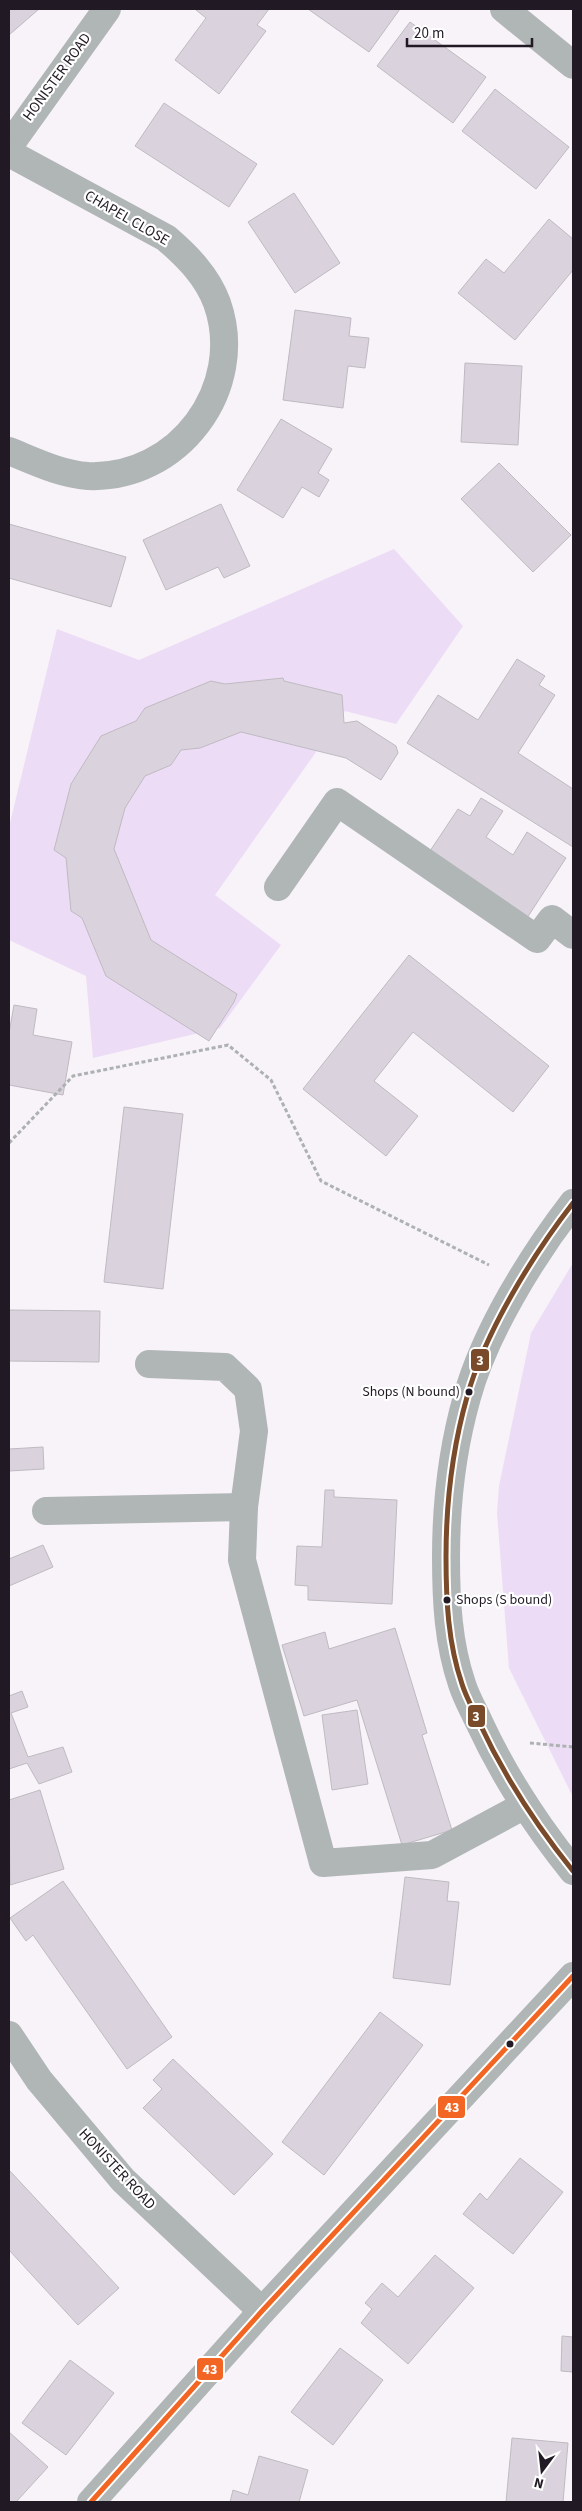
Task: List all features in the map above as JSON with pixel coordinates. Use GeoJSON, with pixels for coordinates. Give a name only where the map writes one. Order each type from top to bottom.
{"type":"FeatureCollection","features":[{"type":"Feature","properties":{"kind":"street","name":"HONISTER ROAD"},"geometry":{"type":"LineString","coordinates":[[9,146],[107,9]]}},
{"type":"Feature","properties":{"kind":"street"},"geometry":{"type":"LineString","coordinates":[[504,9],[573,65]]}},
{"type":"Feature","properties":{"kind":"street","name":"CHAPEL CLOSE"},"geometry":{"type":"LineString","coordinates":[[9,153],[166,238],[187,256],[204,278],[216,303],[223,330],[224,357],[218,384],[211,401],[191,433],[169,452],[144,466],[117,474],[88,476],[59,472],[9,451]]}},
{"type":"Feature","properties":{"kind":"street"},"geometry":{"type":"LineString","coordinates":[[278,887],[337,802],[537,939],[552,919],[573,935]]}},
{"type":"Feature","properties":{"kind":"street"},"geometry":{"type":"LineString","coordinates":[[573,1203],[521,1281],[486,1344],[467,1396],[452,1463],[446,1523],[449,1632],[462,1685],[512,1787],[573,1871]]}},
{"type":"Feature","properties":{"kind":"street"},"geometry":{"type":"LineString","coordinates":[[149,1364],[225,1367],[248,1389],[254,1431],[244,1507],[242,1560],[323,1863],[432,1855],[525,1805]]}},
{"type":"Feature","properties":{"kind":"street"},"geometry":{"type":"LineString","coordinates":[[46,1512],[244,1507]]}},
{"type":"Feature","properties":{"kind":"street"},"geometry":{"type":"LineString","coordinates":[[90,2502],[262,2311],[573,1976]]}},
{"type":"Feature","properties":{"kind":"street","name":"HONISTER ROAD"},"geometry":{"type":"LineString","coordinates":[[9,2035],[39,2080],[122,2180],[262,2311]]}},
{"type":"Feature","properties":{"kind":"path"},"geometry":{"type":"LineString","coordinates":[[9,1143],[73,1076],[228,1045],[270,1080],[321,1181],[521,1281]]}},
{"type":"Feature","properties":{"kind":"shaded area"},"geometry":{"type":"Polygon","coordinates":[[[394,549],[463,626],[396,724],[345,711],[215,895],[281,945],[220,1028],[93,1058],[86,976],[9,940],[9,827],[57,629],[139,660],[394,549]]]}},
{"type":"Feature","properties":{"kind":"shaded area"},"geometry":{"type":"Polygon","coordinates":[[[573,1263],[573,1797],[509,1668],[497,1513],[499,1486],[531,1333],[573,1263]]]}},
{"type":"Feature","properties":{"kind":"building"},"geometry":{"type":"Polygon","coordinates":[[[9,9],[39,9],[9,35],[9,9]]]}},
{"type":"Feature","properties":{"kind":"building"},"geometry":{"type":"Polygon","coordinates":[[[197,9],[269,9],[257,25],[266,31],[219,94],[175,60],[206,18],[197,9]]]}},
{"type":"Feature","properties":{"kind":"building"},"geometry":{"type":"Polygon","coordinates":[[[308,9],[400,9],[369,52],[308,9]]]}},
{"type":"Feature","properties":{"kind":"building"},"geometry":{"type":"Polygon","coordinates":[[[410,22],[486,77],[453,123],[377,66],[410,22]]]}},
{"type":"Feature","properties":{"kind":"building"},"geometry":{"type":"Polygon","coordinates":[[[495,89],[569,147],[536,189],[462,131],[495,89]]]}},
{"type":"Feature","properties":{"kind":"building"},"geometry":{"type":"Polygon","coordinates":[[[164,103],[257,164],[229,207],[135,146],[164,103]]]}},
{"type":"Feature","properties":{"kind":"building"},"geometry":{"type":"Polygon","coordinates":[[[294,193],[340,263],[295,293],[248,222],[294,193]]]}},
{"type":"Feature","properties":{"kind":"building"},"geometry":{"type":"Polygon","coordinates":[[[549,219],[573,239],[573,270],[515,340],[458,293],[486,259],[504,273],[549,219]]]}},
{"type":"Feature","properties":{"kind":"building"},"geometry":{"type":"Polygon","coordinates":[[[295,310],[351,318],[349,336],[369,338],[365,368],[348,366],[343,408],[283,400],[295,310]]]}},
{"type":"Feature","properties":{"kind":"building"},"geometry":{"type":"Polygon","coordinates":[[[465,363],[522,366],[518,445],[461,442],[465,363]]]}},
{"type":"Feature","properties":{"kind":"building"},"geometry":{"type":"Polygon","coordinates":[[[281,419],[332,449],[318,473],[329,480],[319,497],[302,487],[283,518],[237,490],[281,419]]]}},
{"type":"Feature","properties":{"kind":"building"},"geometry":{"type":"Polygon","coordinates":[[[499,463],[571,535],[533,572],[461,499],[499,463]]]}},
{"type":"Feature","properties":{"kind":"building"},"geometry":{"type":"Polygon","coordinates":[[[221,504],[250,566],[224,578],[218,567],[166,590],[143,540],[221,504]]]}},
{"type":"Feature","properties":{"kind":"building"},"geometry":{"type":"Polygon","coordinates":[[[9,524],[126,557],[111,607],[9,578],[9,524]]]}},
{"type":"Feature","properties":{"kind":"building"},"geometry":{"type":"Polygon","coordinates":[[[517,659],[545,676],[539,685],[555,695],[518,753],[573,789],[573,847],[407,743],[438,695],[478,720],[517,659]]]}},
{"type":"Feature","properties":{"kind":"building"},"geometry":{"type":"Polygon","coordinates":[[[283,678],[284,681],[342,695],[344,723],[357,721],[396,746],[398,753],[381,780],[346,758],[241,732],[200,748],[181,750],[171,765],[145,776],[125,808],[114,849],[151,940],[237,994],[234,1002],[209,1041],[106,976],[82,918],[71,911],[66,858],[54,850],[71,784],[101,736],[136,721],[145,708],[211,681],[225,684],[283,678]]]}},
{"type":"Feature","properties":{"kind":"building"},"geometry":{"type":"Polygon","coordinates":[[[481,798],[503,811],[486,837],[513,855],[527,832],[566,858],[527,918],[428,854],[458,809],[470,816],[481,798]]]}},
{"type":"Feature","properties":{"kind":"building"},"geometry":{"type":"Polygon","coordinates":[[[409,955],[549,1066],[513,1112],[413,1032],[374,1081],[418,1116],[386,1156],[303,1089],[409,955]]]}},
{"type":"Feature","properties":{"kind":"building"},"geometry":{"type":"Polygon","coordinates":[[[14,1005],[37,1009],[33,1035],[72,1042],[63,1095],[9,1085],[9,1033],[14,1005]]]}},
{"type":"Feature","properties":{"kind":"building"},"geometry":{"type":"Polygon","coordinates":[[[124,1107],[183,1114],[163,1289],[104,1282],[124,1107]]]}},
{"type":"Feature","properties":{"kind":"building"},"geometry":{"type":"Polygon","coordinates":[[[9,1310],[100,1311],[99,1362],[9,1361],[9,1310]]]}},
{"type":"Feature","properties":{"kind":"building"},"geometry":{"type":"Polygon","coordinates":[[[43,1447],[44,1469],[9,1471],[9,1449],[43,1447]]]}},
{"type":"Feature","properties":{"kind":"building"},"geometry":{"type":"Polygon","coordinates":[[[325,1490],[334,1490],[334,1497],[397,1500],[392,1604],[308,1600],[308,1586],[295,1585],[297,1546],[322,1547],[325,1490]]]}},
{"type":"Feature","properties":{"kind":"building"},"geometry":{"type":"Polygon","coordinates":[[[43,1545],[53,1567],[9,1586],[9,1559],[43,1545]]]}},
{"type":"Feature","properties":{"kind":"building"},"geometry":{"type":"Polygon","coordinates":[[[395,1628],[427,1733],[422,1735],[452,1830],[402,1845],[357,1700],[304,1716],[282,1645],[325,1632],[329,1649],[395,1628]]]}},
{"type":"Feature","properties":{"kind":"building"},"geometry":{"type":"Polygon","coordinates":[[[22,1691],[28,1707],[11,1713],[28,1757],[63,1747],[72,1772],[39,1784],[27,1763],[9,1769],[9,1696],[22,1691]]]}},
{"type":"Feature","properties":{"kind":"building"},"geometry":{"type":"Polygon","coordinates":[[[357,1710],[368,1784],[332,1790],[322,1715],[357,1710]]]}},
{"type":"Feature","properties":{"kind":"building"},"geometry":{"type":"Polygon","coordinates":[[[40,1790],[64,1869],[10,1885],[9,1800],[40,1790]]]}},
{"type":"Feature","properties":{"kind":"building"},"geometry":{"type":"Polygon","coordinates":[[[405,1877],[449,1882],[447,1901],[459,1902],[450,1985],[393,1978],[405,1877]]]}},
{"type":"Feature","properties":{"kind":"building"},"geometry":{"type":"Polygon","coordinates":[[[63,1881],[172,2037],[127,2069],[33,1935],[26,1941],[10,1918],[63,1881]]]}},
{"type":"Feature","properties":{"kind":"building"},"geometry":{"type":"Polygon","coordinates":[[[380,2012],[423,2045],[324,2175],[282,2142],[380,2012]]]}},
{"type":"Feature","properties":{"kind":"building"},"geometry":{"type":"Polygon","coordinates":[[[173,2059],[273,2154],[234,2195],[143,2108],[162,2089],[153,2080],[173,2059]]]}},
{"type":"Feature","properties":{"kind":"building"},"geometry":{"type":"Polygon","coordinates":[[[520,2158],[563,2192],[513,2254],[463,2214],[480,2193],[487,2200],[520,2158]]]}},
{"type":"Feature","properties":{"kind":"building"},"geometry":{"type":"Polygon","coordinates":[[[9,2170],[119,2288],[78,2325],[9,2250],[9,2170]]]}},
{"type":"Feature","properties":{"kind":"building"},"geometry":{"type":"Polygon","coordinates":[[[435,2255],[474,2288],[408,2364],[361,2323],[372,2309],[365,2303],[382,2283],[398,2297],[435,2255]]]}},
{"type":"Feature","properties":{"kind":"building"},"geometry":{"type":"Polygon","coordinates":[[[562,2336],[573,2337],[573,2372],[561,2371],[562,2336]]]}},
{"type":"Feature","properties":{"kind":"building"},"geometry":{"type":"Polygon","coordinates":[[[340,2348],[383,2380],[333,2445],[291,2412],[340,2348]]]}},
{"type":"Feature","properties":{"kind":"building"},"geometry":{"type":"Polygon","coordinates":[[[70,2360],[114,2393],[66,2455],[22,2423],[70,2360]]]}},
{"type":"Feature","properties":{"kind":"building"},"geometry":{"type":"Polygon","coordinates":[[[9,2432],[48,2467],[16,2502],[9,2502],[9,2432]]]}},
{"type":"Feature","properties":{"kind":"building"},"geometry":{"type":"Polygon","coordinates":[[[512,2438],[568,2443],[563,2502],[506,2502],[512,2438]]]}},
{"type":"Feature","properties":{"kind":"building"},"geometry":{"type":"Polygon","coordinates":[[[259,2456],[308,2470],[299,2502],[230,2502],[233,2490],[248,2495],[259,2456]]]}},
{"type":"Feature","properties":{"kind":"transit line","name":"3"},"geometry":{"type":"LineString","coordinates":[[573,1203],[557,1224],[511,1295],[485,1347],[475,1372],[457,1437],[447,1517],[446,1557],[447,1605],[451,1637],[457,1669],[466,1694],[510,1781],[546,1836],[573,1871]]}},
{"type":"Feature","properties":{"kind":"transit line","name":"43"},"geometry":{"type":"LineString","coordinates":[[91,2502],[262,2311],[573,1976]]}},
{"type":"Feature","properties":{"kind":"place","name":"Shops (N bound)"},"geometry":{"type":"Point","coordinates":[469,1392]}},
{"type":"Feature","properties":{"kind":"place","name":"Shops (S bound)"},"geometry":{"type":"Point","coordinates":[447,1600]}}]}
